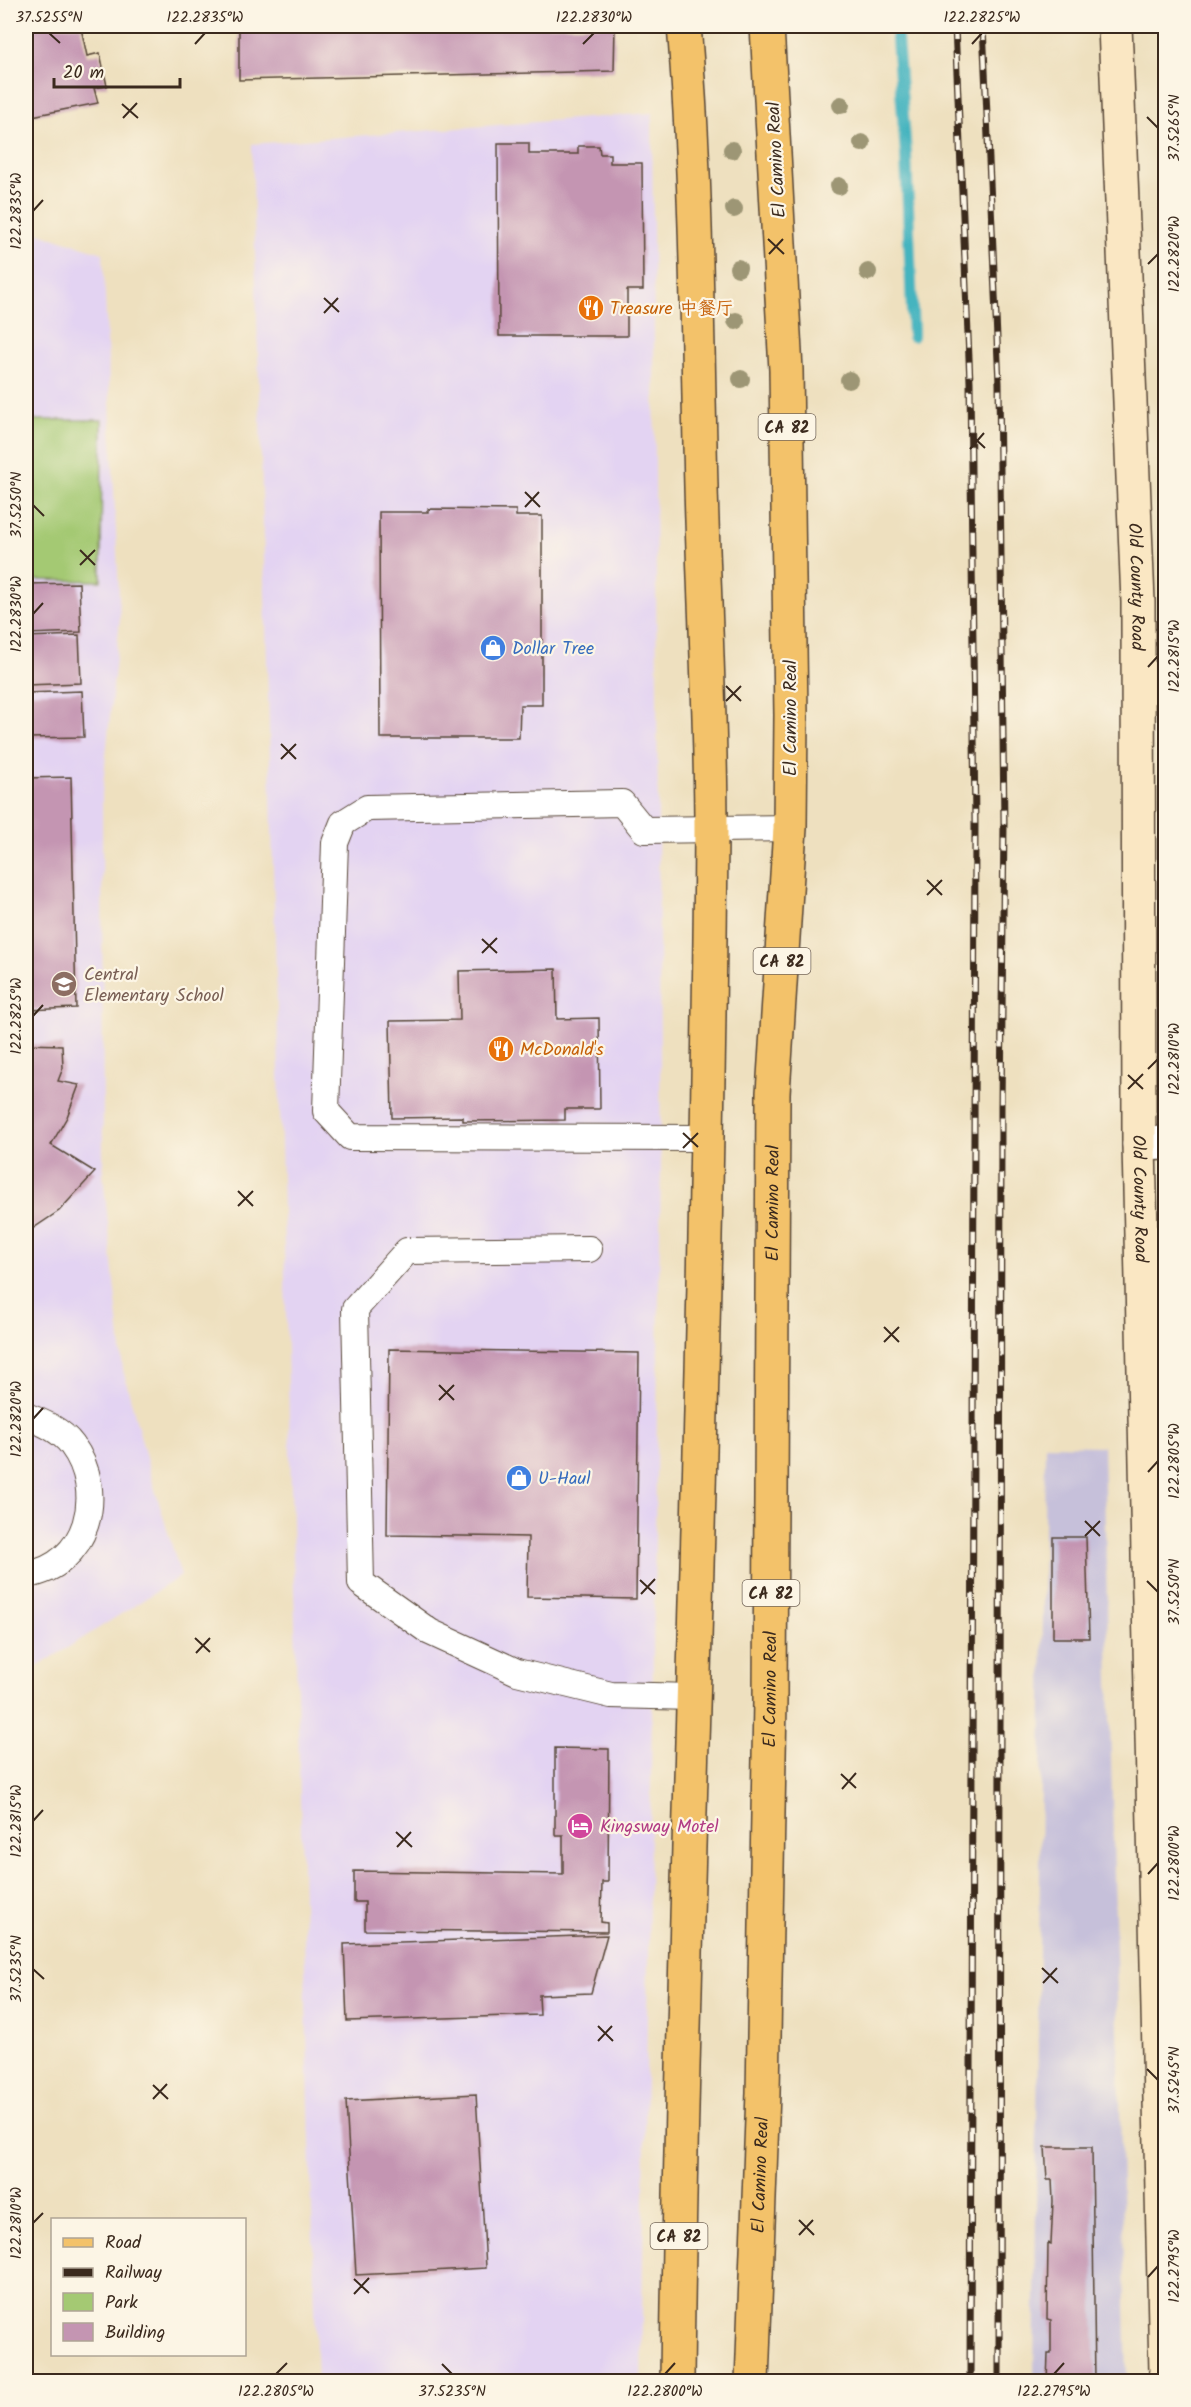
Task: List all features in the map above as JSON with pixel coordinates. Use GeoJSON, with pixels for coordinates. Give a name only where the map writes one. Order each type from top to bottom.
{"type":"FeatureCollection","features":[{"type":"Feature","properties":{"kind":"main road","name":"CA 82"},"geometry":{"type":"LineString","coordinates":[[677,2382],[711,828],[696,234],[690,93],[684,26]]}},
{"type":"Feature","properties":{"kind":"main road","name":"El Camino Real"},"geometry":{"type":"LineString","coordinates":[[752,2382],[763,2093],[770,1713],[773,1093],[790,828],[789,497],[786,370],[767,26]]}},
{"type":"Feature","properties":{"kind":"street","name":"Old County Road"},"geometry":{"type":"LineString","coordinates":[[1115,26],[1138,602],[1152,1144],[1166,2373]]}},
{"type":"Feature","properties":{"kind":"lane"},"geometry":{"type":"LineString","coordinates":[[706,1138],[350,1137],[326,1111],[335,843],[343,823],[367,808],[622,803],[644,830],[790,828]]}},
{"type":"Feature","properties":{"kind":"lane"},"geometry":{"type":"LineString","coordinates":[[589,1249],[407,1251],[355,1309],[361,1583],[430,1632],[517,1672],[611,1695],[693,1697]]}},
{"type":"Feature","properties":{"kind":"lane"},"geometry":{"type":"LineString","coordinates":[[26,1416],[51,1426],[71,1443],[85,1466],[91,1491],[88,1518],[77,1542],[59,1560],[35,1574],[26,1575]]}},
{"type":"Feature","properties":{"kind":"shaded area"},"geometry":{"type":"Polygon","coordinates":[[[652,113],[661,1171],[641,2381],[317,2381],[252,144],[652,113]]]}},
{"type":"Feature","properties":{"kind":"shaded area","name":"Central Elementary School"},"geometry":{"type":"Polygon","coordinates":[[[26,229],[103,253],[120,618],[102,794],[103,1174],[123,1370],[150,1473],[181,1576],[26,1674],[26,229]]]}},
{"type":"Feature","properties":{"kind":"shaded area"},"geometry":{"type":"Polygon","coordinates":[[[1045,1445],[1103,1446],[1127,2381],[1034,2382],[1045,1445]]]}},
{"type":"Feature","properties":{"kind":"green space"},"geometry":{"type":"Polygon","coordinates":[[[26,420],[102,420],[101,581],[26,580],[26,420]]]}},
{"type":"Feature","properties":{"kind":"building"},"geometry":{"type":"Polygon","coordinates":[[[26,26],[87,26],[81,28],[87,56],[100,53],[107,86],[94,88],[98,103],[27,117],[26,26]]]}},
{"type":"Feature","properties":{"kind":"building"},"geometry":{"type":"Polygon","coordinates":[[[239,26],[615,26],[614,71],[239,80],[239,26]]]}},
{"type":"Feature","properties":{"kind":"building"},"geometry":{"type":"Polygon","coordinates":[[[498,143],[529,143],[529,154],[578,154],[578,146],[599,146],[600,154],[610,154],[610,163],[642,163],[643,290],[627,290],[627,336],[499,336],[498,143]]]}},
{"type":"Feature","properties":{"kind":"building"},"geometry":{"type":"Polygon","coordinates":[[[428,509],[516,510],[516,516],[542,516],[542,705],[520,705],[519,738],[380,738],[379,512],[428,512],[428,509]]]}},
{"type":"Feature","properties":{"kind":"building"},"geometry":{"type":"Polygon","coordinates":[[[79,583],[81,632],[26,634],[26,584],[79,583]]]}},
{"type":"Feature","properties":{"kind":"building"},"geometry":{"type":"Polygon","coordinates":[[[79,635],[81,683],[26,685],[26,637],[79,635]]]}},
{"type":"Feature","properties":{"kind":"building"},"geometry":{"type":"Polygon","coordinates":[[[82,691],[84,737],[26,738],[26,693],[82,691]]]}},
{"type":"Feature","properties":{"kind":"building"},"geometry":{"type":"Polygon","coordinates":[[[71,777],[76,1008],[26,1010],[26,778],[71,777]]]}},
{"type":"Feature","properties":{"kind":"building"},"geometry":{"type":"Polygon","coordinates":[[[556,969],[557,1019],[599,1018],[600,1109],[565,1109],[565,1120],[463,1121],[463,1117],[392,1118],[390,1021],[460,1020],[459,971],[556,969]]]}},
{"type":"Feature","properties":{"kind":"building"},"geometry":{"type":"Polygon","coordinates":[[[26,1044],[62,1045],[63,1068],[58,1081],[79,1085],[67,1117],[51,1145],[95,1172],[59,1211],[26,1233],[26,1044]]]}},
{"type":"Feature","properties":{"kind":"building"},"geometry":{"type":"Polygon","coordinates":[[[389,1349],[639,1353],[636,1599],[527,1597],[528,1537],[387,1535],[389,1349]]]}},
{"type":"Feature","properties":{"kind":"building"},"geometry":{"type":"Polygon","coordinates":[[[1053,1537],[1086,1537],[1089,1638],[1053,1638],[1053,1537]]]}},
{"type":"Feature","properties":{"kind":"building"},"geometry":{"type":"Polygon","coordinates":[[[555,1748],[609,1749],[608,1882],[602,1882],[601,1922],[607,1923],[607,1932],[365,1930],[365,1902],[354,1902],[354,1871],[563,1874],[563,1835],[555,1835],[555,1748]]]}},
{"type":"Feature","properties":{"kind":"building"},"geometry":{"type":"Polygon","coordinates":[[[607,1935],[591,1993],[539,1995],[540,2015],[347,2021],[344,1944],[607,1935]]]}},
{"type":"Feature","properties":{"kind":"building"},"geometry":{"type":"Polygon","coordinates":[[[476,2094],[486,2268],[356,2275],[346,2101],[476,2094]]]}},
{"type":"Feature","properties":{"kind":"building"},"geometry":{"type":"Polygon","coordinates":[[[1045,2147],[1092,2147],[1095,2382],[1047,2382],[1048,2354],[1051,2354],[1051,2320],[1047,2319],[1048,2243],[1051,2244],[1053,2201],[1052,2180],[1047,2180],[1045,2147]]]}},
{"type":"Feature","properties":{"kind":"waterway"},"geometry":{"type":"LineString","coordinates":[[896,26],[906,154],[913,336]]}},
{"type":"Feature","properties":{"kind":"railway"},"geometry":{"type":"LineString","coordinates":[[955,26],[970,382],[975,823],[970,2382]]}},
{"type":"Feature","properties":{"kind":"railway"},"geometry":{"type":"LineString","coordinates":[[983,26],[999,383],[1004,824],[1001,1107],[999,2382]]}},
{"type":"Feature","properties":{"kind":"place","name":"Treasure 中餐厅"},"geometry":{"type":"Point","coordinates":[591,308]}},
{"type":"Feature","properties":{"kind":"place","name":"Dollar Tree"},"geometry":{"type":"Point","coordinates":[493,648]}},
{"type":"Feature","properties":{"kind":"place","name":"Central Elementary School"},"geometry":{"type":"Point","coordinates":[64,984]}},
{"type":"Feature","properties":{"kind":"place","name":"McDonald's"},"geometry":{"type":"Point","coordinates":[501,1049]}},
{"type":"Feature","properties":{"kind":"place","name":"U-Haul"},"geometry":{"type":"Point","coordinates":[519,1478]}},
{"type":"Feature","properties":{"kind":"place","name":"Kingsway Motel"},"geometry":{"type":"Point","coordinates":[580,1826]}}]}
